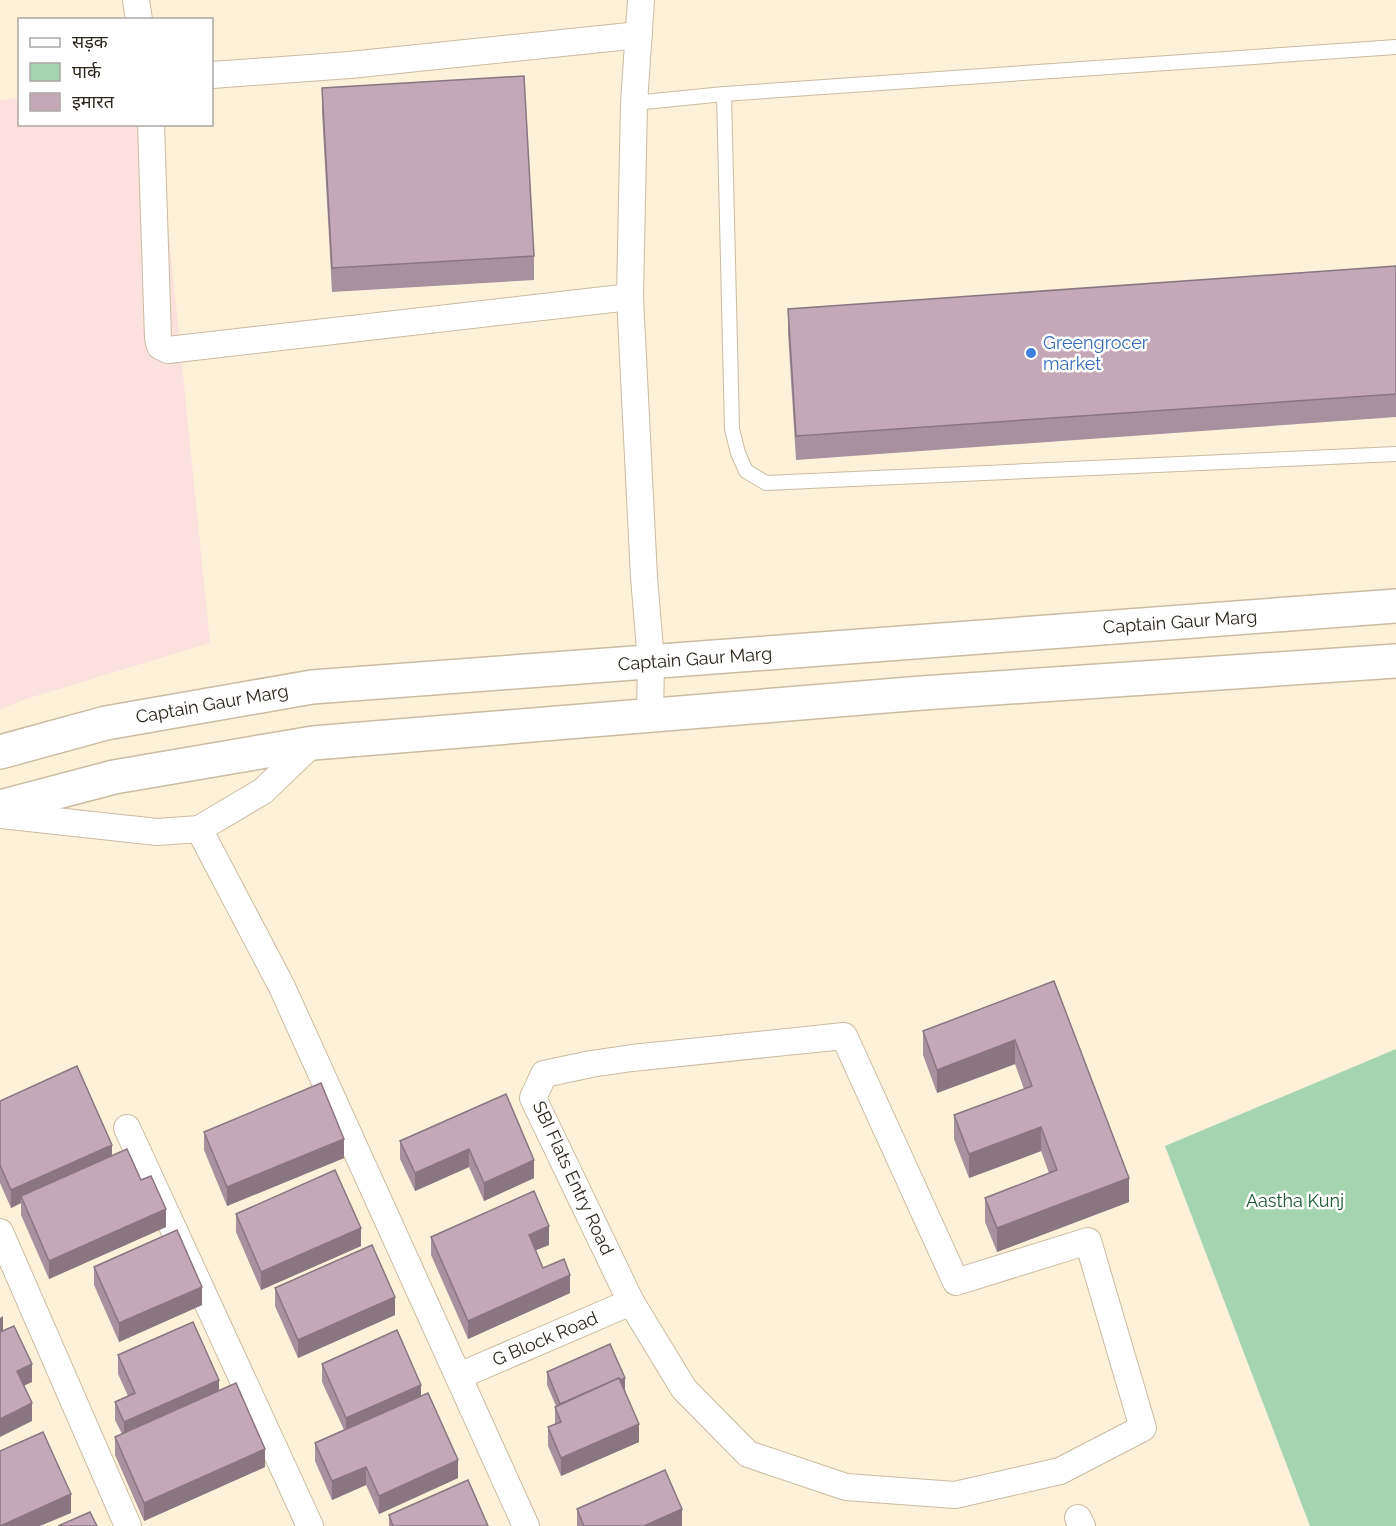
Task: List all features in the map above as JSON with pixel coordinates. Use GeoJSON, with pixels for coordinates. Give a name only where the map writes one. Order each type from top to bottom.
{"type":"FeatureCollection","features":[{"type":"Feature","properties":{"kind":"main road","name":"Captain Gaur Marg"},"geometry":{"type":"LineString","coordinates":[[0,752],[106,723],[312,687],[1396,606]]}},
{"type":"Feature","properties":{"kind":"main road"},"geometry":{"type":"LineString","coordinates":[[0,807],[114,777],[313,743],[922,693],[1396,661]]}},
{"type":"Feature","properties":{"kind":"street"},"geometry":{"type":"LineString","coordinates":[[136,0],[140,18]]}},
{"type":"Feature","properties":{"kind":"street"},"geometry":{"type":"LineString","coordinates":[[641,0],[634,103],[630,297],[644,577],[651,662],[650,716]]}},
{"type":"Feature","properties":{"kind":"street"},"geometry":{"type":"LineString","coordinates":[[213,75],[350,65],[639,35]]}},
{"type":"Feature","properties":{"kind":"street"},"geometry":{"type":"LineString","coordinates":[[151,126],[158,338],[160,346],[168,350],[630,297]]}},
{"type":"Feature","properties":{"kind":"street"},"geometry":{"type":"LineString","coordinates":[[0,815],[157,832],[199,829],[263,791],[313,743]]}},
{"type":"Feature","properties":{"kind":"street"},"geometry":{"type":"LineString","coordinates":[[199,829],[282,987],[526,1526]]}},
{"type":"Feature","properties":{"kind":"street","name":"SBI Flats Entry Road"},"geometry":{"type":"LineString","coordinates":[[844,1036],[956,1282],[1088,1241],[1143,1428],[1060,1471],[955,1494],[846,1487],[748,1454],[684,1389],[631,1302],[533,1098],[544,1074],[632,1058],[844,1036]]}},
{"type":"Feature","properties":{"kind":"street"},"geometry":{"type":"LineString","coordinates":[[127,1128],[310,1526]]}},
{"type":"Feature","properties":{"kind":"street"},"geometry":{"type":"LineString","coordinates":[[0,1232],[128,1526]]}},
{"type":"Feature","properties":{"kind":"street","name":"G Block Road"},"geometry":{"type":"LineString","coordinates":[[459,1377],[631,1302]]}},
{"type":"Feature","properties":{"kind":"lane"},"geometry":{"type":"LineString","coordinates":[[634,103],[724,94],[1396,47]]}},
{"type":"Feature","properties":{"kind":"lane"},"geometry":{"type":"LineString","coordinates":[[724,94],[732,429],[738,453],[746,471],[766,483],[1396,454]]}},
{"type":"Feature","properties":{"kind":"shaded area"},"geometry":{"type":"Polygon","coordinates":[[[18,98],[18,126],[158,126],[210,643],[0,709],[0,100],[18,98]]]}},
{"type":"Feature","properties":{"kind":"green space","name":"Aastha Kunj"},"geometry":{"type":"Polygon","coordinates":[[[1396,1049],[1396,1526],[1310,1526],[1165,1146],[1396,1049]]]}},
{"type":"Feature","properties":{"kind":"building"},"geometry":{"type":"Polygon","coordinates":[[[524,76],[534,256],[332,268],[322,88],[524,76]]]}},
{"type":"Feature","properties":{"kind":"building"},"geometry":{"type":"Polygon","coordinates":[[[1396,266],[1396,394],[796,436],[788,309],[1396,266]]]}},
{"type":"Feature","properties":{"kind":"building"},"geometry":{"type":"Polygon","coordinates":[[[1054,981],[1129,1178],[997,1228],[985,1198],[1057,1170],[1041,1127],[969,1154],[954,1115],[1032,1086],[1015,1040],[937,1070],[923,1031],[1054,981]]]}},
{"type":"Feature","properties":{"kind":"building"},"geometry":{"type":"Polygon","coordinates":[[[77,1066],[112,1145],[11,1190],[0,1165],[0,1101],[77,1066]]]}},
{"type":"Feature","properties":{"kind":"building"},"geometry":{"type":"Polygon","coordinates":[[[321,1083],[344,1139],[227,1187],[204,1132],[321,1083]]]}},
{"type":"Feature","properties":{"kind":"building"},"geometry":{"type":"Polygon","coordinates":[[[506,1094],[534,1160],[484,1183],[469,1149],[415,1173],[400,1141],[506,1094]]]}},
{"type":"Feature","properties":{"kind":"building"},"geometry":{"type":"Polygon","coordinates":[[[127,1149],[141,1180],[151,1176],[166,1209],[49,1261],[21,1196],[127,1149]]]}},
{"type":"Feature","properties":{"kind":"building"},"geometry":{"type":"Polygon","coordinates":[[[335,1170],[361,1228],[261,1272],[236,1214],[335,1170]]]}},
{"type":"Feature","properties":{"kind":"building"},"geometry":{"type":"Polygon","coordinates":[[[534,1191],[549,1226],[529,1235],[543,1268],[564,1259],[570,1275],[468,1321],[431,1237],[534,1191]]]}},
{"type":"Feature","properties":{"kind":"building"},"geometry":{"type":"Polygon","coordinates":[[[177,1230],[202,1287],[119,1323],[94,1267],[177,1230]]]}},
{"type":"Feature","properties":{"kind":"building"},"geometry":{"type":"Polygon","coordinates":[[[372,1245],[395,1297],[298,1340],[275,1288],[372,1245]]]}},
{"type":"Feature","properties":{"kind":"building"},"geometry":{"type":"Polygon","coordinates":[[[193,1322],[219,1380],[124,1422],[115,1402],[135,1393],[118,1355],[193,1322]]]}},
{"type":"Feature","properties":{"kind":"building"},"geometry":{"type":"Polygon","coordinates":[[[14,1326],[32,1364],[17,1371],[32,1403],[0,1419],[0,1332],[14,1326]]]}},
{"type":"Feature","properties":{"kind":"building"},"geometry":{"type":"Polygon","coordinates":[[[397,1330],[421,1385],[346,1418],[322,1364],[397,1330]]]}},
{"type":"Feature","properties":{"kind":"building"},"geometry":{"type":"Polygon","coordinates":[[[610,1344],[625,1378],[620,1380],[619,1378],[560,1404],[547,1372],[610,1344]]]}},
{"type":"Feature","properties":{"kind":"building"},"geometry":{"type":"Polygon","coordinates":[[[619,1378],[639,1424],[561,1458],[548,1427],[561,1422],[555,1407],[619,1378]]]}},
{"type":"Feature","properties":{"kind":"building"},"geometry":{"type":"Polygon","coordinates":[[[236,1383],[265,1449],[144,1503],[115,1437],[236,1383]]]}},
{"type":"Feature","properties":{"kind":"building"},"geometry":{"type":"Polygon","coordinates":[[[428,1393],[458,1460],[379,1496],[366,1467],[332,1481],[315,1443],[428,1393]]]}},
{"type":"Feature","properties":{"kind":"building"},"geometry":{"type":"Polygon","coordinates":[[[43,1432],[71,1494],[0,1526],[0,1451],[43,1432]]]}},
{"type":"Feature","properties":{"kind":"building"},"geometry":{"type":"Polygon","coordinates":[[[665,1470],[682,1509],[644,1526],[584,1526],[577,1509],[665,1470]]]}},
{"type":"Feature","properties":{"kind":"building"},"geometry":{"type":"Polygon","coordinates":[[[468,1480],[488,1526],[393,1526],[389,1515],[468,1480]]]}},
{"type":"Feature","properties":{"kind":"building"},"geometry":{"type":"Polygon","coordinates":[[[90,1512],[97,1526],[58,1526],[90,1512]]]}},
{"type":"Feature","properties":{"kind":"place","name":"Greengrocer market"},"geometry":{"type":"Point","coordinates":[1031,353]}}]}
